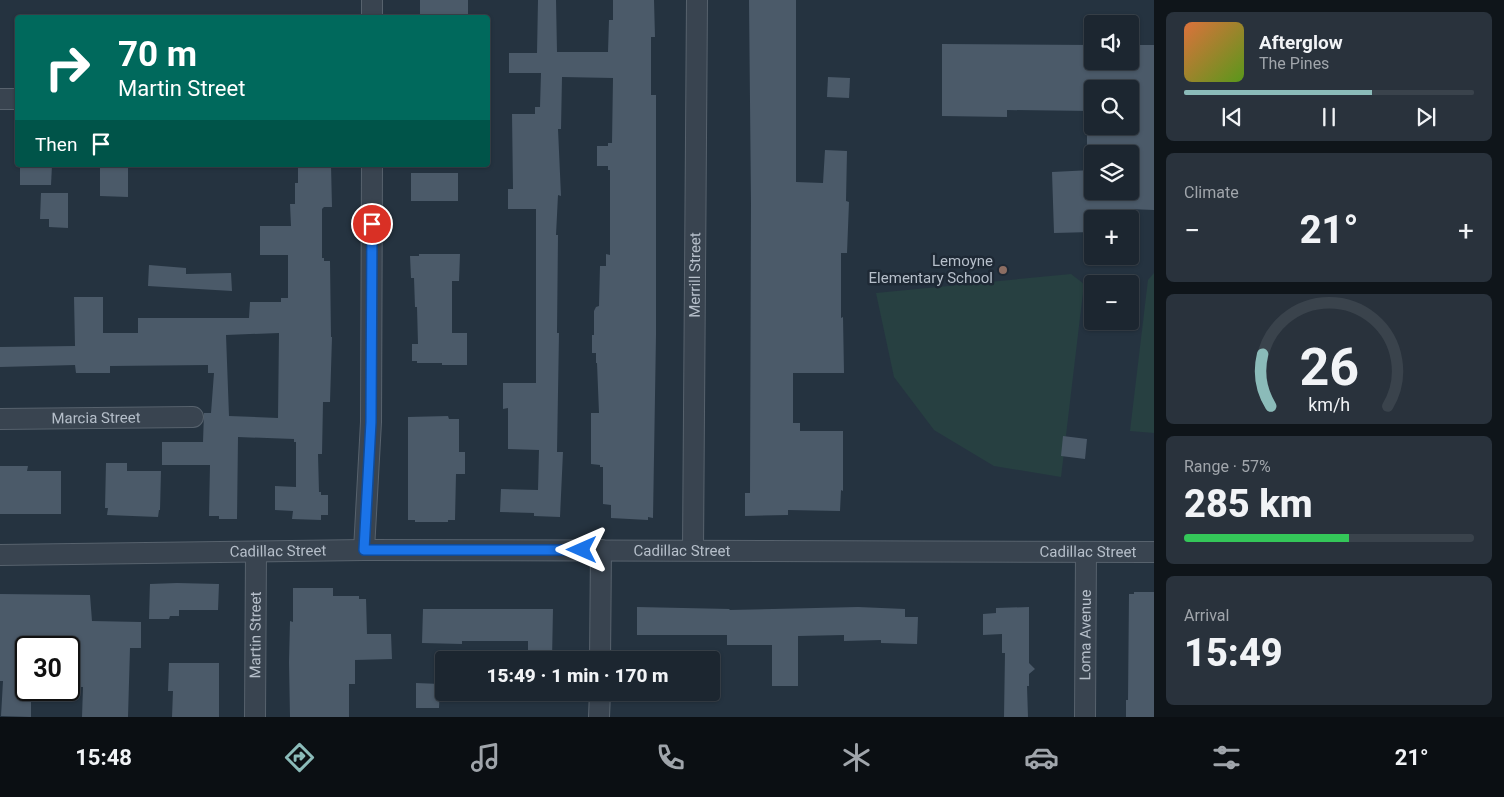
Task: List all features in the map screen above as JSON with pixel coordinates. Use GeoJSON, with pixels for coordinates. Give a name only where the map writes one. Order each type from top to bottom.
{"type":"FeatureCollection","features":[{"type":"Feature","properties":{"kind":"street"},"geometry":{"type":"LineString","coordinates":[[372,0],[372,15]]}},
{"type":"Feature","properties":{"kind":"street","name":"Merrill Street"},"geometry":{"type":"LineString","coordinates":[[693,550],[697,0]]}},
{"type":"Feature","properties":{"kind":"street"},"geometry":{"type":"LineString","coordinates":[[0,99],[15,99]]}},
{"type":"Feature","properties":{"kind":"street"},"geometry":{"type":"LineString","coordinates":[[364,550],[371,422],[372,167]]}},
{"type":"Feature","properties":{"kind":"street","name":"Marcia Street"},"geometry":{"type":"LineString","coordinates":[[0,419],[193,417]]}},
{"type":"Feature","properties":{"kind":"street","name":"Cadillac Street"},"geometry":{"type":"LineString","coordinates":[[0,555],[364,550],[1154,552]]}},
{"type":"Feature","properties":{"kind":"street"},"geometry":{"type":"LineString","coordinates":[[600,651],[601,550]]}},
{"type":"Feature","properties":{"kind":"street","name":"Martin Street"},"geometry":{"type":"LineString","coordinates":[[255,717],[256,552]]}},
{"type":"Feature","properties":{"kind":"street","name":"Loma Avenue"},"geometry":{"type":"LineString","coordinates":[[1085,717],[1086,552]]}},
{"type":"Feature","properties":{"kind":"street"},"geometry":{"type":"LineString","coordinates":[[599,717],[600,701]]}},
{"type":"Feature","properties":{"kind":"green space"},"geometry":{"type":"Polygon","coordinates":[[[1154,273],[1154,433],[1130,431],[1148,280],[1154,273]]]}},
{"type":"Feature","properties":{"kind":"green space"},"geometry":{"type":"Polygon","coordinates":[[[1071,274],[1084,284],[1061,477],[994,466],[934,430],[894,377],[876,293],[1071,274]]]}},
{"type":"Feature","properties":{"kind":"building"},"geometry":{"type":"Polygon","coordinates":[[[420,0],[468,0],[468,15],[420,15],[420,0]]]}},
{"type":"Feature","properties":{"kind":"building"},"geometry":{"type":"Polygon","coordinates":[[[538,0],[556,0],[557,52],[608,52],[609,20],[613,20],[613,0],[654,0],[655,37],[651,37],[651,95],[656,95],[656,335],[653,518],[648,517],[648,520],[611,518],[611,505],[603,504],[603,467],[591,464],[591,413],[599,413],[596,353],[592,353],[594,311],[599,306],[600,266],[606,266],[606,254],[610,255],[610,170],[608,170],[608,166],[597,166],[597,146],[608,146],[608,143],[612,143],[613,78],[562,77],[561,129],[558,129],[561,196],[558,195],[556,235],[558,235],[557,333],[559,333],[557,452],[563,452],[560,517],[534,516],[534,513],[500,512],[501,489],[538,490],[539,450],[508,449],[508,408],[503,409],[503,383],[536,383],[536,209],[508,209],[508,189],[513,189],[512,114],[535,114],[535,107],[540,107],[541,73],[509,73],[509,53],[537,53],[538,0]]]}},
{"type":"Feature","properties":{"kind":"building"},"geometry":{"type":"Polygon","coordinates":[[[749,0],[796,0],[796,182],[823,183],[825,150],[847,151],[846,201],[849,202],[847,253],[841,253],[841,318],[843,317],[844,373],[793,373],[793,423],[800,423],[800,431],[843,431],[843,491],[841,490],[840,511],[788,510],[788,515],[745,516],[745,493],[750,493],[751,204],[749,0]]]}},
{"type":"Feature","properties":{"kind":"building"},"geometry":{"type":"Polygon","coordinates":[[[942,44],[1084,45],[1084,70],[1139,70],[1139,45],[1154,45],[1154,210],[1084,210],[1084,232],[1054,233],[1052,172],[1084,170],[1084,200],[1139,200],[1139,145],[1087,145],[1087,135],[1139,135],[1139,80],[1084,80],[1084,111],[1007,110],[1007,117],[942,116],[942,44]]]}},
{"type":"Feature","properties":{"kind":"building"},"geometry":{"type":"Polygon","coordinates":[[[828,77],[850,78],[849,98],[827,97],[828,77]]]}},
{"type":"Feature","properties":{"kind":"building"},"geometry":{"type":"Polygon","coordinates":[[[20,167],[52,167],[51,185],[20,185],[20,167]]]}},
{"type":"Feature","properties":{"kind":"building"},"geometry":{"type":"Polygon","coordinates":[[[100,167],[128,167],[128,197],[100,196],[100,167]]]}},
{"type":"Feature","properties":{"kind":"building"},"geometry":{"type":"Polygon","coordinates":[[[298,167],[331,167],[332,207],[324,207],[322,209],[322,258],[324,258],[324,261],[330,261],[332,337],[330,402],[323,402],[322,454],[318,454],[319,492],[321,492],[321,495],[328,495],[328,515],[321,515],[321,520],[292,519],[293,511],[275,510],[275,486],[296,487],[296,442],[294,442],[294,439],[238,437],[237,519],[219,519],[219,516],[209,516],[210,465],[162,465],[162,442],[203,442],[204,413],[211,413],[214,373],[208,373],[208,365],[110,366],[110,373],[76,373],[75,365],[0,367],[0,347],[75,346],[74,297],[103,297],[103,333],[138,333],[138,318],[249,318],[250,302],[281,302],[281,298],[288,298],[288,255],[260,255],[260,226],[291,226],[290,204],[295,204],[295,183],[298,183],[298,167]],[[279,333],[226,335],[229,416],[278,418],[279,333]]]}},
{"type":"Feature","properties":{"kind":"building"},"geometry":{"type":"Polygon","coordinates":[[[411,173],[458,173],[458,201],[411,201],[411,173]]]}},
{"type":"Feature","properties":{"kind":"building"},"geometry":{"type":"Polygon","coordinates":[[[41,193],[68,193],[68,228],[49,227],[49,219],[40,219],[41,193]]]}},
{"type":"Feature","properties":{"kind":"building"},"geometry":{"type":"Polygon","coordinates":[[[419,254],[460,254],[459,281],[452,281],[452,333],[467,333],[467,365],[442,365],[442,363],[417,363],[417,361],[412,361],[412,344],[418,344],[417,307],[415,307],[414,278],[411,278],[410,256],[419,256],[419,254]]]}},
{"type":"Feature","properties":{"kind":"building"},"geometry":{"type":"Polygon","coordinates":[[[149,265],[186,268],[186,274],[231,273],[232,291],[148,286],[149,265]]]}},
{"type":"Feature","properties":{"kind":"building"},"geometry":{"type":"Polygon","coordinates":[[[448,416],[449,419],[459,419],[459,452],[465,452],[465,474],[456,474],[455,520],[448,520],[448,522],[415,522],[415,520],[408,520],[408,417],[448,416]]]}},
{"type":"Feature","properties":{"kind":"building"},"geometry":{"type":"Polygon","coordinates":[[[1063,436],[1087,439],[1085,459],[1061,456],[1063,436]]]}},
{"type":"Feature","properties":{"kind":"building"},"geometry":{"type":"Polygon","coordinates":[[[106,463],[127,463],[127,471],[161,471],[160,510],[158,517],[107,515],[108,508],[105,508],[106,463]]]}},
{"type":"Feature","properties":{"kind":"building"},"geometry":{"type":"Polygon","coordinates":[[[0,466],[28,466],[27,471],[61,471],[61,514],[0,514],[0,466]]]}},
{"type":"Feature","properties":{"kind":"building"},"geometry":{"type":"Polygon","coordinates":[[[150,584],[219,584],[218,610],[179,610],[179,616],[170,616],[169,619],[149,619],[150,584]]]}},
{"type":"Feature","properties":{"kind":"building"},"geometry":{"type":"Polygon","coordinates":[[[293,588],[333,588],[333,596],[359,596],[359,599],[366,599],[367,634],[391,634],[392,659],[355,660],[355,684],[349,684],[349,717],[290,717],[289,662],[290,621],[293,622],[293,588]]]}},
{"type":"Feature","properties":{"kind":"building"},"geometry":{"type":"Polygon","coordinates":[[[1134,592],[1154,592],[1154,717],[1126,717],[1126,700],[1128,700],[1129,594],[1134,594],[1134,592]]]}},
{"type":"Feature","properties":{"kind":"building"},"geometry":{"type":"Polygon","coordinates":[[[0,594],[90,595],[92,621],[141,622],[141,648],[130,648],[128,717],[82,717],[83,687],[80,687],[80,636],[15,636],[15,701],[31,701],[31,717],[1,716],[3,681],[0,681],[0,594]]]}},
{"type":"Feature","properties":{"kind":"building"},"geometry":{"type":"Polygon","coordinates":[[[637,607],[729,610],[858,607],[905,609],[905,617],[918,617],[917,644],[881,643],[881,640],[844,641],[844,635],[798,636],[798,686],[772,686],[772,645],[727,645],[727,635],[637,635],[637,607]]]}},
{"type":"Feature","properties":{"kind":"building"},"geometry":{"type":"Polygon","coordinates":[[[1029,607],[1029,663],[1035,669],[1029,674],[1029,686],[1027,686],[1028,717],[1004,717],[1005,653],[1002,653],[1002,634],[983,635],[983,614],[996,613],[996,608],[1029,607]]]}},
{"type":"Feature","properties":{"kind":"building"},"geometry":{"type":"Polygon","coordinates":[[[423,609],[553,609],[552,651],[528,651],[528,641],[462,641],[462,644],[422,643],[423,609]]]}},
{"type":"Feature","properties":{"kind":"building"},"geometry":{"type":"Polygon","coordinates":[[[169,663],[219,663],[219,717],[172,717],[173,691],[168,691],[169,663]]]}},
{"type":"Feature","properties":{"kind":"building"},"geometry":{"type":"Polygon","coordinates":[[[416,683],[435,684],[435,701],[439,701],[439,708],[416,708],[416,683]]]}},
{"type":"Feature","properties":{"kind":"place","name":"Lemoyne Elementary School"},"geometry":{"type":"Point","coordinates":[1003,270]}},
{"type":"Feature","properties":{"kind":"route"},"geometry":{"type":"LineString","coordinates":[[372,224],[371,422],[364,550],[582,550]]}}]}
